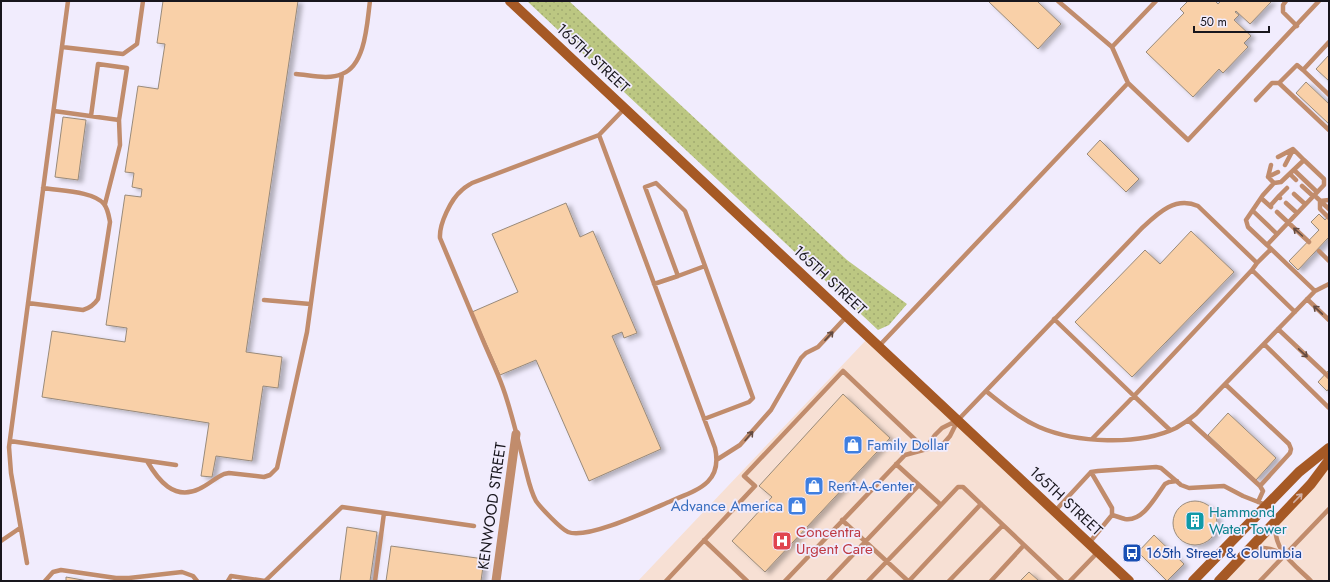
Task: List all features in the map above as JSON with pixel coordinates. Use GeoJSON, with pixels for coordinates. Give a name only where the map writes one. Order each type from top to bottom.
{"type":"FeatureCollection","features":[{"type":"Feature","properties":{"kind":"main road","name":"165TH STREET"},"geometry":{"type":"LineString","coordinates":[[510,1],[1129,581]]}},
{"type":"Feature","properties":{"kind":"main road"},"geometry":{"type":"LineString","coordinates":[[1193,581],[1262,503],[1329,448]]}},
{"type":"Feature","properties":{"kind":"main road"},"geometry":{"type":"LineString","coordinates":[[1219,581],[1311,484],[1329,460]]}},
{"type":"Feature","properties":{"kind":"street","name":"KENWOOD STREET"},"geometry":{"type":"LineString","coordinates":[[496,581],[516,434]]}},
{"type":"Feature","properties":{"kind":"lane"},"geometry":{"type":"LineString","coordinates":[[27,563],[9,460],[10,441],[68,1]]}},
{"type":"Feature","properties":{"kind":"lane"},"geometry":{"type":"LineString","coordinates":[[62,47],[123,54],[137,44],[143,1]]}},
{"type":"Feature","properties":{"kind":"lane"},"geometry":{"type":"LineString","coordinates":[[296,74],[329,76],[342,74],[354,64],[360,56],[363,48],[370,1]]}},
{"type":"Feature","properties":{"kind":"lane"},"geometry":{"type":"LineString","coordinates":[[1058,1],[1112,47],[1128,83],[1188,140],[1319,1]]}},
{"type":"Feature","properties":{"kind":"lane"},"geometry":{"type":"LineString","coordinates":[[1112,47],[1156,1]]}},
{"type":"Feature","properties":{"kind":"lane"},"geometry":{"type":"LineString","coordinates":[[1286,1],[1283,5],[1283,12],[1297,26]]}},
{"type":"Feature","properties":{"kind":"lane"},"geometry":{"type":"LineString","coordinates":[[1303,70],[1329,42]]}},
{"type":"Feature","properties":{"kind":"lane"},"geometry":{"type":"LineString","coordinates":[[28,303],[83,310],[90,308],[98,299],[110,222],[105,204],[120,145],[119,120],[127,68],[98,64],[91,116]]}},
{"type":"Feature","properties":{"kind":"lane"},"geometry":{"type":"LineString","coordinates":[[1279,83],[1297,65],[1329,95]]}},
{"type":"Feature","properties":{"kind":"lane"},"geometry":{"type":"LineString","coordinates":[[147,461],[162,483],[171,489],[181,492],[195,491],[224,474],[229,473],[264,476],[270,475],[277,468],[305,340],[342,74]]}},
{"type":"Feature","properties":{"kind":"lane"},"geometry":{"type":"LineString","coordinates":[[879,346],[1128,83]]}},
{"type":"Feature","properties":{"kind":"lane"},"geometry":{"type":"LineString","coordinates":[[1256,100],[1272,83],[1279,83],[1329,130]]}},
{"type":"Feature","properties":{"kind":"lane"},"geometry":{"type":"LineString","coordinates":[[599,135],[718,459],[713,475],[708,482],[695,491],[611,526],[578,534],[567,532],[562,528],[536,500],[532,491],[503,389],[440,238],[441,226],[457,194],[472,183],[599,135],[625,108]]}},
{"type":"Feature","properties":{"kind":"lane"},"geometry":{"type":"LineString","coordinates":[[54,111],[119,120]]}},
{"type":"Feature","properties":{"kind":"lane"},"geometry":{"type":"LineString","coordinates":[[1278,157],[1293,149]]}},
{"type":"Feature","properties":{"kind":"lane"},"geometry":{"type":"LineString","coordinates":[[1267,245],[1287,222],[1324,185],[1324,178],[1293,149]]}},
{"type":"Feature","properties":{"kind":"lane"},"geometry":{"type":"LineString","coordinates":[[1285,164],[1293,149]]}},
{"type":"Feature","properties":{"kind":"lane"},"geometry":{"type":"LineString","coordinates":[[1304,160],[1281,182],[1274,183],[1261,198],[1246,220],[1248,227],[1315,291]]}},
{"type":"Feature","properties":{"kind":"lane"},"geometry":{"type":"LineString","coordinates":[[1268,177],[1271,165]]}},
{"type":"Feature","properties":{"kind":"lane"},"geometry":{"type":"LineString","coordinates":[[1294,170],[1320,201],[1329,209]]}},
{"type":"Feature","properties":{"kind":"lane"},"geometry":{"type":"LineString","coordinates":[[1268,177],[1278,172]]}},
{"type":"Feature","properties":{"kind":"lane"},"geometry":{"type":"LineString","coordinates":[[1290,174],[1296,180]]}},
{"type":"Feature","properties":{"kind":"lane"},"geometry":{"type":"LineString","coordinates":[[1268,177],[1274,183]]}},
{"type":"Feature","properties":{"kind":"lane"},"geometry":{"type":"LineString","coordinates":[[1261,198],[1271,206],[1288,189],[1281,182]]}},
{"type":"Feature","properties":{"kind":"lane"},"geometry":{"type":"LineString","coordinates":[[678,276],[645,187],[656,183],[685,210],[753,398],[749,402],[704,419]]}},
{"type":"Feature","properties":{"kind":"lane"},"geometry":{"type":"LineString","coordinates":[[1302,186],[1314,194]]}},
{"type":"Feature","properties":{"kind":"lane"},"geometry":{"type":"LineString","coordinates":[[43,188],[79,193],[94,197],[105,204]]}},
{"type":"Feature","properties":{"kind":"lane"},"geometry":{"type":"LineString","coordinates":[[1294,194],[1305,204]]}},
{"type":"Feature","properties":{"kind":"lane"},"geometry":{"type":"LineString","coordinates":[[1320,201],[1329,200]]}},
{"type":"Feature","properties":{"kind":"lane"},"geometry":{"type":"LineString","coordinates":[[1320,201],[1320,209],[1329,218]]}},
{"type":"Feature","properties":{"kind":"lane"},"geometry":{"type":"LineString","coordinates":[[785,581],[905,455],[944,443],[950,436],[958,420],[1156,215],[1168,207],[1178,204],[1190,203],[1198,206],[1257,264]]}},
{"type":"Feature","properties":{"kind":"lane"},"geometry":{"type":"LineString","coordinates":[[1286,203],[1297,213]]}},
{"type":"Feature","properties":{"kind":"lane"},"geometry":{"type":"LineString","coordinates":[[1253,211],[1277,234]]}},
{"type":"Feature","properties":{"kind":"lane"},"geometry":{"type":"LineString","coordinates":[[1277,212],[1310,242]]}},
{"type":"Feature","properties":{"kind":"lane"},"geometry":{"type":"LineString","coordinates":[[1092,439],[1271,249]]}},
{"type":"Feature","properties":{"kind":"lane"},"geometry":{"type":"LineString","coordinates":[[1319,251],[1329,261]]}},
{"type":"Feature","properties":{"kind":"lane"},"geometry":{"type":"LineString","coordinates":[[654,284],[705,266]]}},
{"type":"Feature","properties":{"kind":"lane"},"geometry":{"type":"LineString","coordinates":[[1252,270],[1295,312]]}},
{"type":"Feature","properties":{"kind":"lane"},"geometry":{"type":"LineString","coordinates":[[986,391],[1007,408],[1037,426],[1066,436],[1115,440],[1154,435],[1170,430],[1196,414],[1315,291],[1329,284]]}},
{"type":"Feature","properties":{"kind":"lane"},"geometry":{"type":"LineString","coordinates":[[1307,299],[1329,320]]}},
{"type":"Feature","properties":{"kind":"lane"},"geometry":{"type":"LineString","coordinates":[[264,300],[310,304]]}},
{"type":"Feature","properties":{"kind":"lane"},"geometry":{"type":"LineString","coordinates":[[718,459],[740,446],[774,406],[801,358],[806,353],[818,347],[847,316]]}},
{"type":"Feature","properties":{"kind":"lane"},"geometry":{"type":"LineString","coordinates":[[1054,319],[1170,430]]}},
{"type":"Feature","properties":{"kind":"lane"},"geometry":{"type":"LineString","coordinates":[[1278,329],[1329,378]]}},
{"type":"Feature","properties":{"kind":"lane"},"geometry":{"type":"LineString","coordinates":[[1264,344],[1329,408]]}},
{"type":"Feature","properties":{"kind":"lane"},"geometry":{"type":"LineString","coordinates":[[666,581],[755,486],[744,476],[843,371],[925,449]]}},
{"type":"Feature","properties":{"kind":"lane"},"geometry":{"type":"LineString","coordinates":[[1225,384],[1289,444],[1291,449],[1290,453],[1260,486]]}},
{"type":"Feature","properties":{"kind":"lane"},"geometry":{"type":"LineString","coordinates":[[925,449],[942,428],[958,420]]}},
{"type":"Feature","properties":{"kind":"lane"},"geometry":{"type":"LineString","coordinates":[[1055,511],[1091,472],[1098,470],[1156,467],[1161,468],[1181,485],[1189,488],[1224,486],[1243,496],[1262,503],[1263,491],[1260,486],[1188,420]]}},
{"type":"Feature","properties":{"kind":"lane"},"geometry":{"type":"LineString","coordinates":[[10,441],[176,465]]}},
{"type":"Feature","properties":{"kind":"lane"},"geometry":{"type":"LineString","coordinates":[[896,464],[941,505]]}},
{"type":"Feature","properties":{"kind":"lane"},"geometry":{"type":"LineString","coordinates":[[1089,543],[1112,515],[1112,508],[1091,472]]}},
{"type":"Feature","properties":{"kind":"lane"},"geometry":{"type":"LineString","coordinates":[[1112,515],[1126,519],[1135,518],[1144,512],[1165,484],[1176,481]]}},
{"type":"Feature","properties":{"kind":"lane"},"geometry":{"type":"LineString","coordinates":[[828,581],[919,485]]}},
{"type":"Feature","properties":{"kind":"lane"},"geometry":{"type":"LineString","coordinates":[[868,581],[958,487],[963,487],[1062,581]]}},
{"type":"Feature","properties":{"kind":"lane"},"geometry":{"type":"LineString","coordinates":[[842,520],[908,581],[981,504]]}},
{"type":"Feature","properties":{"kind":"lane"},"geometry":{"type":"LineString","coordinates":[[228,581],[231,576],[265,581],[342,507],[474,526]]}},
{"type":"Feature","properties":{"kind":"lane"},"geometry":{"type":"LineString","coordinates":[[1260,581],[1329,509]]}},
{"type":"Feature","properties":{"kind":"lane"},"geometry":{"type":"LineString","coordinates":[[375,581],[384,513]]}},
{"type":"Feature","properties":{"kind":"lane"},"geometry":{"type":"LineString","coordinates":[[1276,521],[1275,529],[1277,542],[1285,555],[1311,581]]}},
{"type":"Feature","properties":{"kind":"lane"},"geometry":{"type":"LineString","coordinates":[[949,581],[1003,525]]}},
{"type":"Feature","properties":{"kind":"lane"},"geometry":{"type":"LineString","coordinates":[[1,541],[20,528]]}},
{"type":"Feature","properties":{"kind":"lane"},"geometry":{"type":"LineString","coordinates":[[704,540],[747,581]]}},
{"type":"Feature","properties":{"kind":"lane"},"geometry":{"type":"LineString","coordinates":[[991,581],[1024,545]]}},
{"type":"Feature","properties":{"kind":"lane"},"geometry":{"type":"LineString","coordinates":[[1248,550],[1271,548],[1285,555]]}},
{"type":"Feature","properties":{"kind":"lane"},"geometry":{"type":"LineString","coordinates":[[1070,581],[1098,552]]}},
{"type":"Feature","properties":{"kind":"lane"},"geometry":{"type":"LineString","coordinates":[[45,581],[53,572],[60,570],[116,578],[182,572],[193,576],[197,581]]}},
{"type":"Feature","properties":{"kind":"shaded area"},"geometry":{"type":"Polygon","coordinates":[[[868,338],[1124,581],[638,581],[868,338]]]}},
{"type":"Feature","properties":{"kind":"shaded area"},"geometry":{"type":"Polygon","coordinates":[[[1329,465],[1329,581],[1222,581],[1329,465]]]}},
{"type":"Feature","properties":{"kind":"green space"},"geometry":{"type":"Polygon","coordinates":[[[527,1],[569,1],[847,260],[907,304],[889,325],[878,330],[527,1]]]}},
{"type":"Feature","properties":{"kind":"building"},"geometry":{"type":"Polygon","coordinates":[[[163,1],[298,1],[246,352],[282,357],[278,388],[263,386],[252,461],[216,456],[212,477],[201,476],[209,423],[42,397],[52,331],[125,342],[127,328],[106,325],[125,195],[141,197],[142,189],[132,187],[134,173],[125,172],[138,86],[158,89],[165,44],[157,43],[163,1]]]}},
{"type":"Feature","properties":{"kind":"building"},"geometry":{"type":"Polygon","coordinates":[[[988,1],[1037,1],[1061,24],[1038,49],[988,1]]]}},
{"type":"Feature","properties":{"kind":"building"},"geometry":{"type":"Polygon","coordinates":[[[1188,1],[1215,1],[1218,4],[1221,1],[1272,1],[1250,24],[1236,11],[1235,12],[1239,15],[1234,20],[1251,36],[1244,43],[1248,47],[1223,73],[1219,69],[1193,97],[1146,52],[1184,13],[1180,9],[1188,1]]]}},
{"type":"Feature","properties":{"kind":"building"},"geometry":{"type":"Polygon","coordinates":[[[1329,55],[1329,81],[1316,69],[1329,55]]]}},
{"type":"Feature","properties":{"kind":"building"},"geometry":{"type":"Polygon","coordinates":[[[1306,82],[1329,104],[1329,124],[1296,93],[1306,82]]]}},
{"type":"Feature","properties":{"kind":"building"},"geometry":{"type":"Polygon","coordinates":[[[63,117],[86,120],[78,180],[55,177],[63,117]]]}},
{"type":"Feature","properties":{"kind":"building"},"geometry":{"type":"Polygon","coordinates":[[[1100,140],[1139,179],[1126,192],[1087,154],[1100,140]]]}},
{"type":"Feature","properties":{"kind":"building"},"geometry":{"type":"Polygon","coordinates":[[[566,203],[580,237],[593,231],[637,333],[624,338],[622,332],[612,336],[661,449],[589,481],[536,360],[500,375],[472,312],[518,292],[492,234],[566,203]]]}},
{"type":"Feature","properties":{"kind":"building"},"geometry":{"type":"Polygon","coordinates":[[[1319,214],[1325,220],[1329,215],[1329,239],[1328,238],[1298,270],[1289,261],[1319,230],[1311,222],[1319,214]]]}},
{"type":"Feature","properties":{"kind":"building"},"geometry":{"type":"Polygon","coordinates":[[[1191,231],[1234,272],[1132,377],[1075,322],[1145,250],[1160,264],[1191,231]]]}},
{"type":"Feature","properties":{"kind":"building"},"geometry":{"type":"Polygon","coordinates":[[[1329,370],[1329,388],[1327,391],[1318,382],[1329,370]]]}},
{"type":"Feature","properties":{"kind":"building"},"geometry":{"type":"Polygon","coordinates":[[[843,394],[890,438],[765,572],[732,541],[772,497],[759,486],[843,394]]]}},
{"type":"Feature","properties":{"kind":"building"},"geometry":{"type":"Polygon","coordinates":[[[1228,413],[1276,458],[1256,480],[1208,435],[1228,413]]]}},
{"type":"Feature","properties":{"kind":"building","name":"Hammond Water Tower"},"geometry":{"type":"Polygon","coordinates":[[[1191,501],[1199,501],[1211,507],[1217,519],[1217,527],[1211,539],[1199,545],[1191,545],[1179,539],[1173,527],[1173,519],[1179,507],[1191,501]]]}},
{"type":"Feature","properties":{"kind":"building"},"geometry":{"type":"Polygon","coordinates":[[[347,527],[377,532],[370,581],[340,581],[347,527]]]}},
{"type":"Feature","properties":{"kind":"building"},"geometry":{"type":"Polygon","coordinates":[[[1154,535],[1184,564],[1167,581],[1138,552],[1154,535]]]}},
{"type":"Feature","properties":{"kind":"building"},"geometry":{"type":"Polygon","coordinates":[[[391,546],[484,559],[481,581],[386,581],[391,546]]]}},
{"type":"Feature","properties":{"kind":"building"},"geometry":{"type":"Polygon","coordinates":[[[1029,572],[1039,581],[1020,581],[1029,572]]]}},
{"type":"Feature","properties":{"kind":"building"},"geometry":{"type":"Polygon","coordinates":[[[66,577],[88,581],[66,581],[66,577]]]}},
{"type":"Feature","properties":{"kind":"place","name":"Family Dollar"},"geometry":{"type":"Point","coordinates":[853,445]}},
{"type":"Feature","properties":{"kind":"place","name":"Rent-A-Center"},"geometry":{"type":"Point","coordinates":[814,486]}},
{"type":"Feature","properties":{"kind":"place","name":"Advance America"},"geometry":{"type":"Point","coordinates":[797,506]}},
{"type":"Feature","properties":{"kind":"place","name":"Hammond Water Tower"},"geometry":{"type":"Point","coordinates":[1195,521]}},
{"type":"Feature","properties":{"kind":"place","name":"Concentra Urgent Care"},"geometry":{"type":"Point","coordinates":[782,541]}},
{"type":"Feature","properties":{"kind":"place","name":"165th Street & Columbia"},"geometry":{"type":"Point","coordinates":[1132,553]}}]}
